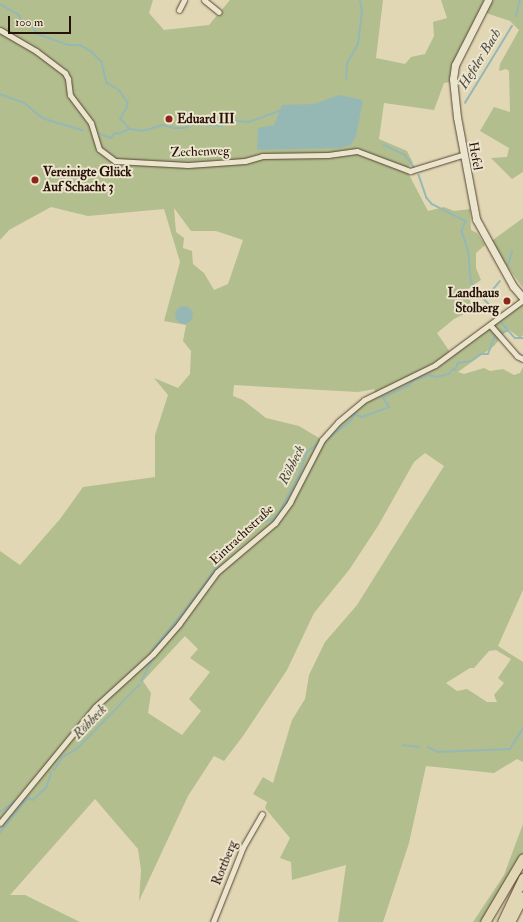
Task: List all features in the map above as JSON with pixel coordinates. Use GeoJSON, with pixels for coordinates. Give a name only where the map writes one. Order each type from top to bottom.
{"type":"FeatureCollection","features":[{"type":"Feature","properties":{"kind":"highway"},"geometry":{"type":"LineString","coordinates":[[485,922],[523,858]]}},
{"type":"Feature","properties":{"kind":"highway"},"geometry":{"type":"LineString","coordinates":[[502,922],[523,878]]}},
{"type":"Feature","properties":{"kind":"highway"},"geometry":{"type":"LineString","coordinates":[[510,922],[523,896]]}},
{"type":"Feature","properties":{"kind":"main road","name":"Hefel"},"geometry":{"type":"LineString","coordinates":[[488,0],[460,53],[453,79],[462,155],[479,228],[513,286],[523,299]]}},
{"type":"Feature","properties":{"kind":"street"},"geometry":{"type":"LineString","coordinates":[[179,10],[184,0]]}},
{"type":"Feature","properties":{"kind":"street"},"geometry":{"type":"LineString","coordinates":[[204,0],[219,12]]}},
{"type":"Feature","properties":{"kind":"street","name":"Zechenweg"},"geometry":{"type":"LineString","coordinates":[[0,30],[36,51],[64,73],[70,95],[91,123],[99,149],[115,161],[188,165],[245,161],[262,156],[328,155],[357,151],[410,172],[462,155]]}},
{"type":"Feature","properties":{"kind":"street","name":"Eintrachtstraße"},"geometry":{"type":"LineString","coordinates":[[0,823],[95,707],[147,659],[179,624],[222,566],[275,523],[322,440],[338,422],[364,400],[435,365],[491,326],[523,299]]}},
{"type":"Feature","properties":{"kind":"street"},"geometry":{"type":"LineString","coordinates":[[491,326],[517,356],[523,359]]}},
{"type":"Feature","properties":{"kind":"street","name":"Rottberg"},"geometry":{"type":"LineString","coordinates":[[213,922],[243,847],[262,814]]}},
{"type":"Feature","properties":{"kind":"green space"},"geometry":{"type":"Polygon","coordinates":[[[0,0],[153,0],[149,13],[164,30],[209,25],[230,0],[383,0],[376,58],[405,64],[411,57],[425,54],[434,36],[433,22],[447,18],[441,0],[523,0],[523,172],[512,179],[491,158],[507,157],[509,148],[480,131],[494,107],[510,112],[509,71],[506,69],[499,71],[500,64],[519,30],[510,21],[486,13],[459,64],[457,81],[444,83],[434,110],[384,103],[379,139],[407,151],[413,163],[406,169],[428,211],[444,207],[454,211],[470,209],[471,230],[477,233],[485,245],[476,253],[476,268],[481,280],[465,291],[474,309],[454,319],[437,333],[452,355],[493,326],[523,299],[523,335],[520,338],[508,329],[494,346],[458,372],[464,374],[484,368],[490,371],[503,369],[514,375],[520,373],[523,367],[523,590],[498,646],[523,662],[523,762],[517,759],[494,773],[426,766],[409,843],[383,922],[338,922],[346,865],[292,880],[291,862],[280,858],[290,838],[265,808],[267,802],[253,794],[263,777],[273,783],[292,720],[305,699],[309,675],[325,642],[357,605],[444,466],[425,453],[414,462],[378,526],[349,570],[314,613],[287,670],[243,736],[224,761],[214,756],[188,796],[139,901],[141,870],[138,849],[95,799],[10,895],[25,895],[80,922],[0,922],[0,551],[20,565],[60,519],[83,487],[155,477],[155,435],[168,395],[154,378],[178,388],[190,374],[191,351],[183,341],[186,325],[164,321],[180,262],[164,209],[88,216],[51,207],[9,230],[0,240],[0,0]],[[174,208],[176,232],[184,238],[183,248],[192,251],[193,264],[204,273],[214,290],[228,284],[243,240],[216,231],[191,231],[174,208]],[[234,385],[233,396],[243,400],[266,418],[299,426],[324,441],[329,433],[373,397],[375,389],[358,392],[234,385]],[[185,636],[143,681],[151,693],[148,713],[182,735],[201,711],[189,699],[210,672],[190,658],[198,649],[185,636]],[[496,650],[489,651],[474,668],[470,668],[446,683],[457,691],[467,689],[487,702],[497,702],[494,695],[504,683],[498,678],[511,659],[496,650]]]}},
{"type":"Feature","properties":{"kind":"green space"},"geometry":{"type":"Polygon","coordinates":[[[523,218],[523,288],[490,242],[523,218]]]}},
{"type":"Feature","properties":{"kind":"green space"},"geometry":{"type":"Polygon","coordinates":[[[523,824],[523,854],[484,922],[473,922],[504,875],[523,824]]]}},
{"type":"Feature","properties":{"kind":"water"},"geometry":{"type":"Polygon","coordinates":[[[339,95],[363,100],[356,136],[351,145],[340,148],[257,150],[258,128],[274,125],[282,105],[314,104],[339,95]]]}},
{"type":"Feature","properties":{"kind":"water"},"geometry":{"type":"Polygon","coordinates":[[[184,306],[190,309],[193,315],[190,321],[184,324],[178,321],[175,315],[178,309],[184,306]]]}},
{"type":"Feature","properties":{"kind":"waterway"},"geometry":{"type":"LineString","coordinates":[[346,79],[347,63],[358,44],[362,13],[360,0]]}},
{"type":"Feature","properties":{"kind":"waterway","name":"Hefeler Bach"},"geometry":{"type":"LineString","coordinates":[[516,16],[520,0]]}},
{"type":"Feature","properties":{"kind":"waterway"},"geometry":{"type":"LineString","coordinates":[[0,4],[19,15],[23,23],[33,27],[38,34],[68,45],[80,45],[92,52],[102,62],[107,83],[119,90],[128,102],[127,108],[121,119],[130,129]]}},
{"type":"Feature","properties":{"kind":"waterway","name":"Hefeler Bach"},"geometry":{"type":"LineString","coordinates":[[465,103],[512,26]]}},
{"type":"Feature","properties":{"kind":"waterway"},"geometry":{"type":"LineString","coordinates":[[0,94],[25,103],[41,117],[83,130]]}},
{"type":"Feature","properties":{"kind":"waterway"},"geometry":{"type":"LineString","coordinates":[[101,134],[111,138],[115,133],[118,134],[130,129],[143,131],[163,125],[174,128],[185,128],[193,124],[219,126],[237,121],[249,122],[280,111]]}},
{"type":"Feature","properties":{"kind":"waterway"},"geometry":{"type":"LineString","coordinates":[[384,145],[405,155],[414,167]]}},
{"type":"Feature","properties":{"kind":"waterway"},"geometry":{"type":"LineString","coordinates":[[419,175],[427,198],[432,204],[466,221],[462,231],[469,252],[471,280],[475,290],[497,312]]}},
{"type":"Feature","properties":{"kind":"waterway"},"geometry":{"type":"LineString","coordinates":[[508,265],[512,251]]}},
{"type":"Feature","properties":{"kind":"waterway"},"geometry":{"type":"LineString","coordinates":[[485,299],[500,281]]}},
{"type":"Feature","properties":{"kind":"waterway"},"geometry":{"type":"LineString","coordinates":[[502,323],[515,338],[523,338]]}},
{"type":"Feature","properties":{"kind":"waterway","name":"Röbbeck"},"geometry":{"type":"LineString","coordinates":[[499,333],[507,331]]}},
{"type":"Feature","properties":{"kind":"waterway","name":"Röbbeck"},"geometry":{"type":"LineString","coordinates":[[324,442],[350,422],[355,414],[362,417],[389,407],[383,398],[408,386],[414,380],[430,375],[436,377],[449,374],[453,369],[455,370],[458,363],[471,361],[481,354],[488,354],[495,336]]}},
{"type":"Feature","properties":{"kind":"waterway","name":"Röbbeck"},"geometry":{"type":"LineString","coordinates":[[152,651],[200,591],[219,564],[225,550],[229,552],[239,545],[245,532],[253,525],[271,520],[278,515],[299,475],[307,452],[320,442]]}},
{"type":"Feature","properties":{"kind":"waterway","name":"Röbbeck"},"geometry":{"type":"LineString","coordinates":[[141,682],[154,657]]}},
{"type":"Feature","properties":{"kind":"waterway","name":"Röbbeck"},"geometry":{"type":"LineString","coordinates":[[54,770],[63,757],[78,748],[139,685]]}},
{"type":"Feature","properties":{"kind":"waterway"},"geometry":{"type":"LineString","coordinates":[[428,747],[438,752],[510,749],[523,728]]}},
{"type":"Feature","properties":{"kind":"waterway"},"geometry":{"type":"LineString","coordinates":[[403,745],[419,747]]}},
{"type":"Feature","properties":{"kind":"waterway","name":"Röbbeck"},"geometry":{"type":"LineString","coordinates":[[0,833],[24,802],[29,798],[33,800],[46,788],[51,774]]}},
{"type":"Feature","properties":{"kind":"waterway"},"geometry":{"type":"LineString","coordinates":[[0,812],[14,802]]}},
{"type":"Feature","properties":{"kind":"place","name":"Eduard III"},"geometry":{"type":"Point","coordinates":[169,119]}},
{"type":"Feature","properties":{"kind":"place","name":"Vereinigte Glück Auf Schacht 3"},"geometry":{"type":"Point","coordinates":[35,180]}},
{"type":"Feature","properties":{"kind":"place","name":"Landhaus Stolberg"},"geometry":{"type":"Point","coordinates":[507,301]}}]}
